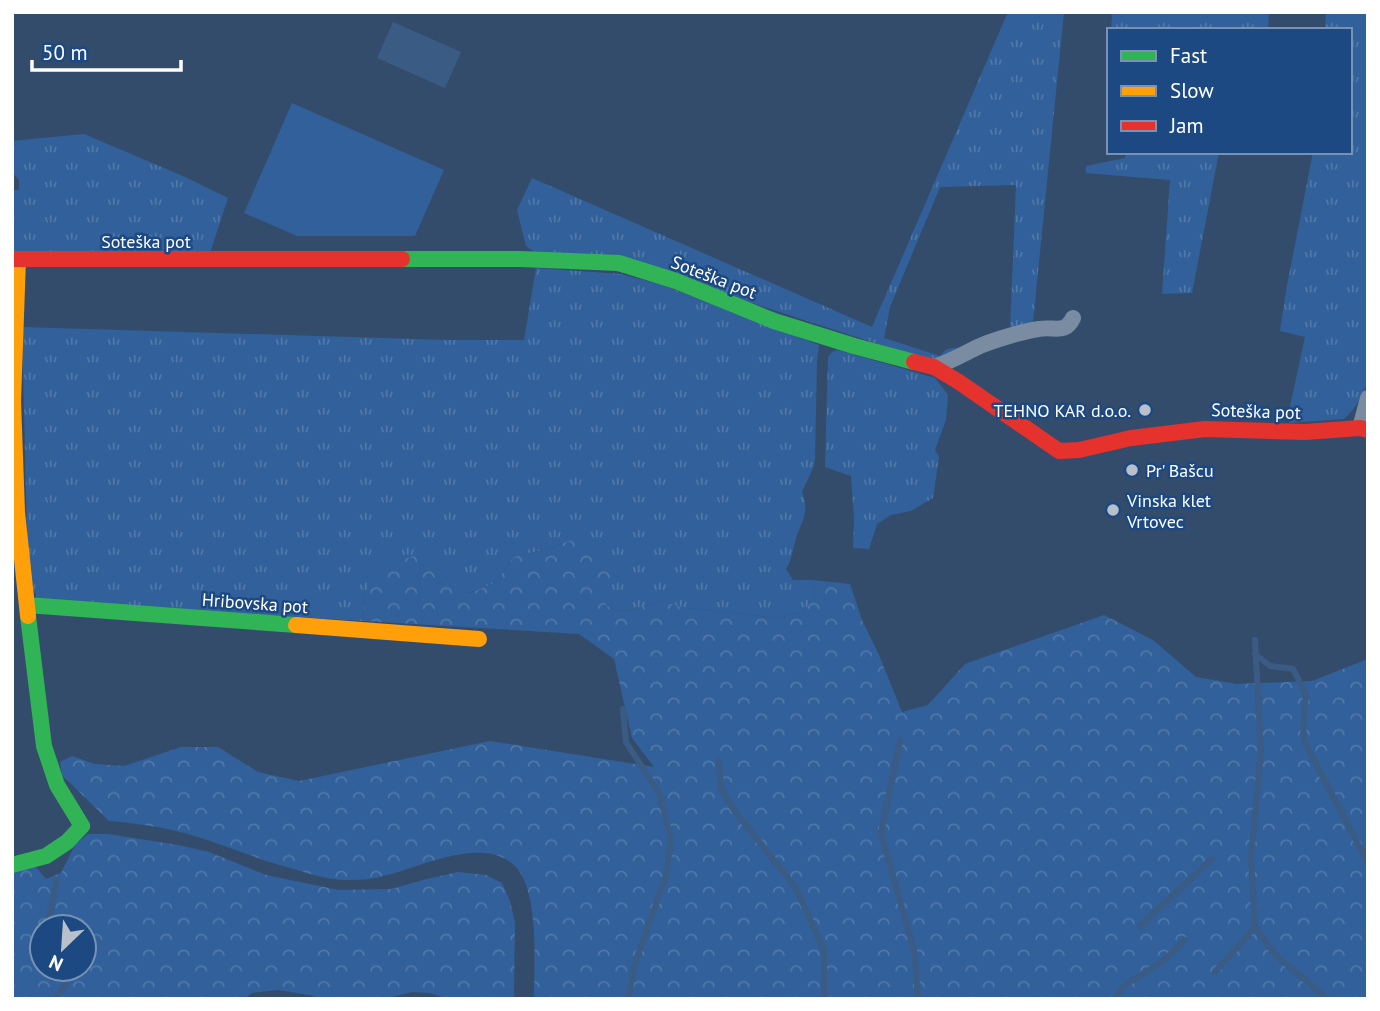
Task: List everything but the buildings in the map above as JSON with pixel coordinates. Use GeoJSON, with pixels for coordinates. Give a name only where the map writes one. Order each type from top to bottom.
{"type":"FeatureCollection","features":[{"type":"Feature","properties":{"kind":"street","name":"Soteška pot"},"geometry":{"type":"LineString","coordinates":[[15,259],[521,259],[619,263],[676,281],[774,321],[934,368],[960,382],[1059,451],[1079,450],[1131,438],[1205,429],[1306,432],[1364,429]]}},
{"type":"Feature","properties":{"kind":"street"},"geometry":{"type":"LineString","coordinates":[[12,865],[46,856],[67,842],[82,826],[57,785],[44,746],[27,605],[17,512],[13,401],[15,259]]}},
{"type":"Feature","properties":{"kind":"street"},"geometry":{"type":"LineString","coordinates":[[934,368],[983,345],[1041,328],[1062,329],[1067,327],[1073,318]]}},
{"type":"Feature","properties":{"kind":"street"},"geometry":{"type":"LineString","coordinates":[[1364,429],[1368,398]]}},
{"type":"Feature","properties":{"kind":"street","name":"Hribovska pot"},"geometry":{"type":"LineString","coordinates":[[27,605],[479,639]]}},
{"type":"Feature","properties":{"kind":"green space"},"geometry":{"type":"Polygon","coordinates":[[[1008,12],[1064,12],[1033,322],[1010,331],[1016,185],[940,187],[890,307],[884,338],[940,356],[950,348],[963,349],[930,361],[709,289],[542,257],[526,246],[517,210],[532,178],[872,327],[1008,12]]]}},
{"type":"Feature","properties":{"kind":"green space"},"geometry":{"type":"Polygon","coordinates":[[[1110,12],[1269,12],[1268,28],[1111,28],[1110,12]]]}},
{"type":"Feature","properties":{"kind":"green space"},"geometry":{"type":"Polygon","coordinates":[[[1326,12],[1368,12],[1368,379],[1359,400],[1344,419],[1289,423],[1289,411],[1305,337],[1280,331],[1313,154],[1352,154],[1352,28],[1325,28],[1326,12]]]}},
{"type":"Feature","properties":{"kind":"green space"},"geometry":{"type":"Polygon","coordinates":[[[292,103],[444,170],[415,236],[297,236],[244,213],[292,103]]]}},
{"type":"Feature","properties":{"kind":"green space"},"geometry":{"type":"Polygon","coordinates":[[[84,134],[228,198],[210,253],[12,251],[12,190],[19,190],[19,180],[12,172],[12,141],[84,134]]]}},
{"type":"Feature","properties":{"kind":"green space"},"geometry":{"type":"Polygon","coordinates":[[[1126,154],[1219,154],[1192,293],[1162,294],[1170,180],[1086,173],[1086,166],[1125,158],[1126,154]]]}},
{"type":"Feature","properties":{"kind":"green space"},"geometry":{"type":"Polygon","coordinates":[[[536,268],[621,274],[662,285],[819,345],[814,466],[802,492],[804,518],[786,569],[793,580],[812,580],[815,595],[804,612],[778,618],[685,608],[662,601],[629,611],[616,610],[607,606],[571,540],[514,557],[495,583],[468,593],[453,584],[429,561],[365,596],[363,621],[38,601],[28,577],[22,327],[524,340],[536,268]]]}},
{"type":"Feature","properties":{"kind":"green space"},"geometry":{"type":"Polygon","coordinates":[[[838,350],[935,378],[948,395],[946,420],[935,450],[939,457],[933,498],[911,511],[891,515],[877,524],[869,549],[853,548],[851,476],[825,467],[828,357],[838,350]]]}},
{"type":"Feature","properties":{"kind":"green space"},"geometry":{"type":"Polygon","coordinates":[[[571,540],[613,572],[603,598],[607,606],[616,610],[629,611],[662,601],[685,608],[778,618],[804,612],[815,595],[812,580],[850,584],[862,620],[902,712],[928,705],[965,664],[1104,615],[1153,640],[1196,677],[1237,684],[1312,681],[1368,659],[1368,999],[534,999],[534,928],[528,891],[514,865],[500,857],[485,853],[468,853],[375,878],[325,878],[188,834],[109,821],[62,775],[60,762],[72,756],[95,764],[124,766],[181,747],[218,747],[258,772],[299,781],[490,741],[654,767],[632,738],[614,659],[579,634],[363,621],[365,596],[376,568],[414,556],[429,561],[453,584],[469,593],[495,583],[514,557],[571,540]]]}},
{"type":"Feature","properties":{"kind":"green space"},"geometry":{"type":"Polygon","coordinates":[[[88,834],[108,834],[209,852],[266,875],[339,890],[391,889],[458,872],[486,875],[502,883],[515,923],[514,999],[448,999],[430,993],[412,992],[384,999],[321,999],[278,990],[252,993],[244,999],[12,999],[12,872],[35,866],[46,879],[61,873],[75,845],[88,834]]]}},
{"type":"Feature","properties":{"kind":"shaded area"},"geometry":{"type":"Polygon","coordinates":[[[393,22],[461,52],[445,88],[377,58],[393,22]]]}},
{"type":"Feature","properties":{"kind":"waterway"},"geometry":{"type":"LineString","coordinates":[[1255,640],[1261,752],[1251,857],[1255,927],[1274,953],[1327,999]]}},
{"type":"Feature","properties":{"kind":"waterway"},"geometry":{"type":"LineString","coordinates":[[1255,654],[1270,666],[1293,669],[1306,694],[1304,741],[1368,863]]}},
{"type":"Feature","properties":{"kind":"waterway"},"geometry":{"type":"LineString","coordinates":[[623,709],[626,742],[660,795],[671,839],[666,876],[635,963],[628,999]]}},
{"type":"Feature","properties":{"kind":"waterway"},"geometry":{"type":"LineString","coordinates":[[900,740],[881,833],[915,954],[918,999]]}},
{"type":"Feature","properties":{"kind":"waterway"},"geometry":{"type":"LineString","coordinates":[[719,761],[721,788],[733,809],[796,888],[824,951],[824,999]]}},
{"type":"Feature","properties":{"kind":"waterway"},"geometry":{"type":"LineString","coordinates":[[1140,926],[1212,859]]}},
{"type":"Feature","properties":{"kind":"waterway"},"geometry":{"type":"LineString","coordinates":[[50,913],[57,880]]}},
{"type":"Feature","properties":{"kind":"waterway"},"geometry":{"type":"LineString","coordinates":[[1215,972],[1255,927]]}},
{"type":"Feature","properties":{"kind":"waterway"},"geometry":{"type":"LineString","coordinates":[[1115,999],[1123,986],[1162,962],[1185,940]]}},
{"type":"Feature","properties":{"kind":"waterway"},"geometry":{"type":"LineString","coordinates":[[55,999],[67,983]]}},
{"type":"Feature","properties":{"kind":"traffic: fast"},"geometry":{"type":"LineString","coordinates":[[402,259],[521,259],[619,263],[676,281],[774,321],[914,362]]}},
{"type":"Feature","properties":{"kind":"traffic: fast"},"geometry":{"type":"LineString","coordinates":[[27,605],[296,625]]}},
{"type":"Feature","properties":{"kind":"traffic: fast"},"geometry":{"type":"LineString","coordinates":[[12,865],[46,856],[67,842],[82,826],[57,785],[44,746],[28,616]]}},
{"type":"Feature","properties":{"kind":"traffic: slow"},"geometry":{"type":"LineString","coordinates":[[18,259],[13,401],[17,512],[28,616]]}},
{"type":"Feature","properties":{"kind":"traffic: slow"},"geometry":{"type":"LineString","coordinates":[[296,625],[479,639]]}},
{"type":"Feature","properties":{"kind":"traffic: jam"},"geometry":{"type":"LineString","coordinates":[[12,259],[402,259]]}},
{"type":"Feature","properties":{"kind":"traffic: jam"},"geometry":{"type":"LineString","coordinates":[[914,362],[934,367],[959,382],[1059,451],[1079,450],[1131,438],[1205,429],[1305,432],[1360,428],[1368,430]]}},
{"type":"Feature","properties":{"kind":"place","name":"TEHNO KAR d.o.o."},"geometry":{"type":"Point","coordinates":[1145,410]}},
{"type":"Feature","properties":{"kind":"place","name":"Pr' Bašcu"},"geometry":{"type":"Point","coordinates":[1132,470]}},
{"type":"Feature","properties":{"kind":"place","name":"Vinska klet Vrtovec"},"geometry":{"type":"Point","coordinates":[1113,510]}}]}
